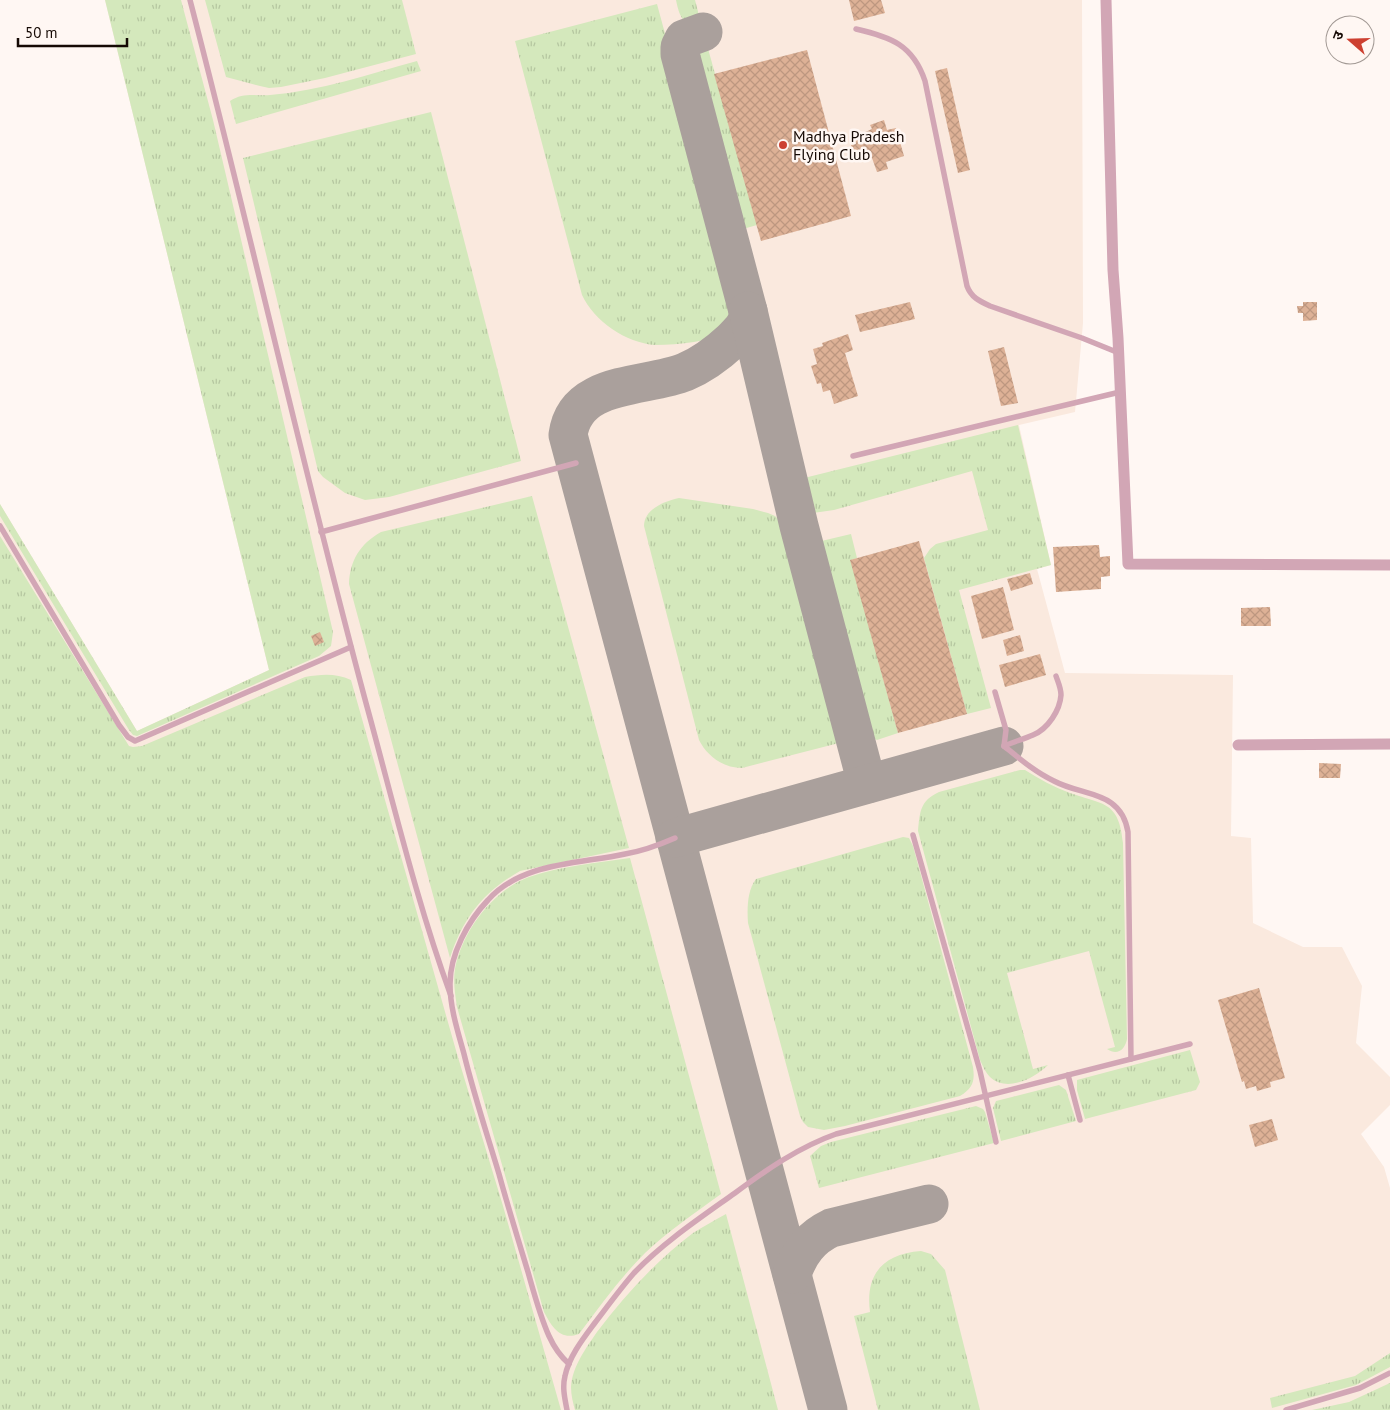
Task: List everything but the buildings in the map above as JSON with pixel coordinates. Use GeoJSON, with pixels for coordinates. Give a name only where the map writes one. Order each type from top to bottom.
{"type":"FeatureCollection","features":[{"type":"Feature","properties":{"kind":"street"},"geometry":{"type":"LineString","coordinates":[[1106,0],[1113,260],[1128,564],[1390,564]]}},
{"type":"Feature","properties":{"kind":"street"},"geometry":{"type":"LineString","coordinates":[[1238,745],[1390,744]]}},
{"type":"Feature","properties":{"kind":"lane"},"geometry":{"type":"LineString","coordinates":[[190,0],[351,647],[431,941],[451,996]]}},
{"type":"Feature","properties":{"kind":"lane"},"geometry":{"type":"LineString","coordinates":[[856,29],[877,34],[894,41],[905,48],[921,68],[966,286],[969,292],[981,302],[990,306],[1119,352]]}},
{"type":"Feature","properties":{"kind":"lane"},"geometry":{"type":"LineString","coordinates":[[853,456],[1120,392]]}},
{"type":"Feature","properties":{"kind":"lane"},"geometry":{"type":"LineString","coordinates":[[321,532],[576,463]]}},
{"type":"Feature","properties":{"kind":"lane"},"geometry":{"type":"LineString","coordinates":[[0,526],[119,725],[133,740],[138,741],[351,647]]}},
{"type":"Feature","properties":{"kind":"lane"},"geometry":{"type":"LineString","coordinates":[[1004,746],[1034,735],[1049,722],[1057,710],[1061,694],[1056,676]]}},
{"type":"Feature","properties":{"kind":"lane"},"geometry":{"type":"LineString","coordinates":[[995,692],[1006,730],[1004,746]]}},
{"type":"Feature","properties":{"kind":"lane"},"geometry":{"type":"LineString","coordinates":[[1004,746],[1032,768],[1056,782],[1106,799],[1115,805],[1126,820],[1128,832],[1131,1059]]}},
{"type":"Feature","properties":{"kind":"lane"},"geometry":{"type":"LineString","coordinates":[[913,835],[980,1072],[996,1142]]}},
{"type":"Feature","properties":{"kind":"lane"},"geometry":{"type":"LineString","coordinates":[[569,1364],[555,1348],[535,1295],[471,1081],[453,1010],[451,972],[454,958],[463,937],[488,899],[501,888],[528,873],[648,849],[675,838]]}},
{"type":"Feature","properties":{"kind":"lane"},"geometry":{"type":"LineString","coordinates":[[567,1410],[563,1386],[575,1351],[634,1274],[671,1240],[764,1172],[820,1140],[1190,1044]]}},
{"type":"Feature","properties":{"kind":"lane"},"geometry":{"type":"LineString","coordinates":[[1068,1075],[1080,1120]]}},
{"type":"Feature","properties":{"kind":"lane"},"geometry":{"type":"LineString","coordinates":[[1286,1410],[1360,1388],[1390,1373]]}},
{"type":"Feature","properties":{"kind":"shaded area"},"geometry":{"type":"Polygon","coordinates":[[[105,0],[1082,0],[1083,323],[1075,412],[1019,425],[1051,565],[1037,569],[1065,673],[1233,675],[1231,836],[1251,838],[1253,923],[1303,947],[1342,947],[1362,986],[1356,1043],[1390,1077],[1390,1105],[1361,1134],[1384,1167],[1390,1188],[1390,1410],[0,1410],[0,504],[137,731],[269,670],[105,0]]]}},
{"type":"Feature","properties":{"kind":"green space"},"geometry":{"type":"Polygon","coordinates":[[[105,0],[181,0],[213,120],[333,632],[331,646],[319,656],[137,736],[133,735],[129,730],[0,516],[0,504],[137,731],[269,670],[105,0]]]}},
{"type":"Feature","properties":{"kind":"green space"},"geometry":{"type":"Polygon","coordinates":[[[205,0],[402,0],[416,54],[325,78],[281,87],[269,88],[260,86],[226,77],[205,0]]]}},
{"type":"Feature","properties":{"kind":"green space"},"geometry":{"type":"Polygon","coordinates":[[[676,0],[695,0],[701,23],[686,22],[680,15],[676,0]]]}},
{"type":"Feature","properties":{"kind":"green space"},"geometry":{"type":"Polygon","coordinates":[[[657,4],[734,289],[734,299],[728,326],[719,335],[694,342],[655,345],[633,340],[612,329],[594,314],[582,295],[515,41],[657,4]]]}},
{"type":"Feature","properties":{"kind":"green space"},"geometry":{"type":"Polygon","coordinates":[[[707,45],[757,225],[736,231],[692,65],[695,50],[707,45]]]}},
{"type":"Feature","properties":{"kind":"green space"},"geometry":{"type":"Polygon","coordinates":[[[417,61],[421,71],[236,124],[230,101],[240,96],[270,95],[307,90],[417,61]]]}},
{"type":"Feature","properties":{"kind":"green space"},"geometry":{"type":"Polygon","coordinates":[[[431,112],[521,461],[389,497],[365,500],[345,493],[318,471],[243,158],[431,112]]]}},
{"type":"Feature","properties":{"kind":"green space"},"geometry":{"type":"Polygon","coordinates":[[[1018,425],[1051,565],[959,590],[991,708],[967,714],[924,558],[936,544],[988,530],[972,471],[834,510],[813,513],[808,501],[804,478],[1018,425]]]}},
{"type":"Feature","properties":{"kind":"green space"},"geometry":{"type":"Polygon","coordinates":[[[532,496],[629,848],[520,871],[495,888],[476,907],[461,930],[450,958],[349,584],[351,567],[362,547],[381,532],[532,496]]]}},
{"type":"Feature","properties":{"kind":"green space"},"geometry":{"type":"Polygon","coordinates":[[[679,498],[768,513],[775,516],[790,530],[801,559],[844,734],[841,740],[835,744],[742,768],[728,766],[716,760],[702,746],[644,526],[651,510],[668,501],[679,498]]]}},
{"type":"Feature","properties":{"kind":"green space"},"geometry":{"type":"Polygon","coordinates":[[[851,534],[857,558],[851,560],[898,733],[877,740],[869,736],[865,728],[813,543],[851,534]]]}},
{"type":"Feature","properties":{"kind":"green space"},"geometry":{"type":"Polygon","coordinates":[[[0,536],[129,746],[142,746],[305,677],[329,675],[351,680],[457,1054],[503,1206],[561,1410],[0,1410],[0,536]]]}},
{"type":"Feature","properties":{"kind":"green space"},"geometry":{"type":"Polygon","coordinates":[[[1025,770],[1064,791],[1101,803],[1108,807],[1118,819],[1123,843],[1127,1039],[1120,1051],[1114,1052],[1107,1049],[1115,1047],[1089,951],[1007,973],[1033,1069],[1048,1065],[1028,1079],[1012,1084],[1004,1084],[990,1077],[980,1060],[918,831],[922,807],[933,795],[1025,770]]]}},
{"type":"Feature","properties":{"kind":"green space"},"geometry":{"type":"Polygon","coordinates":[[[903,837],[909,838],[913,846],[973,1067],[974,1076],[972,1084],[960,1096],[845,1126],[824,1130],[808,1127],[800,1116],[748,923],[749,895],[756,879],[903,837]]]}},
{"type":"Feature","properties":{"kind":"green space"},"geometry":{"type":"Polygon","coordinates":[[[630,858],[721,1194],[672,1230],[645,1253],[619,1282],[579,1334],[567,1336],[557,1331],[544,1312],[457,1007],[454,983],[455,969],[464,940],[481,914],[503,892],[516,883],[554,870],[630,858]]]}},
{"type":"Feature","properties":{"kind":"green space"},"geometry":{"type":"Polygon","coordinates":[[[1190,1050],[1200,1082],[1196,1090],[1085,1119],[1077,1090],[1077,1080],[1190,1050]]]}},
{"type":"Feature","properties":{"kind":"green space"},"geometry":{"type":"Polygon","coordinates":[[[1059,1085],[1066,1090],[1076,1121],[1001,1141],[993,1108],[996,1101],[1059,1085]]]}},
{"type":"Feature","properties":{"kind":"green space"},"geometry":{"type":"Polygon","coordinates":[[[976,1106],[985,1112],[994,1143],[819,1188],[810,1156],[821,1146],[976,1106]]]}},
{"type":"Feature","properties":{"kind":"green space"},"geometry":{"type":"Polygon","coordinates":[[[726,1214],[778,1410],[575,1410],[571,1387],[574,1372],[580,1358],[597,1332],[630,1292],[666,1255],[693,1233],[726,1214]]]}},
{"type":"Feature","properties":{"kind":"green space"},"geometry":{"type":"Polygon","coordinates":[[[921,1251],[931,1254],[945,1270],[980,1410],[878,1410],[854,1316],[870,1312],[869,1299],[871,1287],[879,1268],[896,1256],[921,1251]]]}},
{"type":"Feature","properties":{"kind":"green space"},"geometry":{"type":"Polygon","coordinates":[[[1390,1353],[1390,1367],[1356,1385],[1272,1408],[1270,1398],[1355,1376],[1390,1353]]]}},
{"type":"Feature","properties":{"kind":"green space"},"geometry":{"type":"Polygon","coordinates":[[[1390,1383],[1390,1410],[1312,1410],[1349,1402],[1390,1383]]]}},
{"type":"Feature","properties":{"kind":"taxiway"},"geometry":{"type":"LineString","coordinates":[[703,32],[684,39],[680,47],[680,54],[748,311],[746,324],[727,345],[710,358],[685,372],[632,384],[598,395],[584,404],[573,417],[568,435],[828,1410]]}},
{"type":"Feature","properties":{"kind":"taxiway"},"geometry":{"type":"LineString","coordinates":[[748,311],[799,526],[867,784]]}},
{"type":"Feature","properties":{"kind":"taxiway"},"geometry":{"type":"LineString","coordinates":[[675,838],[1004,746]]}},
{"type":"Feature","properties":{"kind":"taxiway"},"geometry":{"type":"LineString","coordinates":[[792,1274],[798,1259],[811,1241],[831,1228],[929,1204]]}},
{"type":"Feature","properties":{"kind":"place","name":"Madhya Pradesh Flying Club"},"geometry":{"type":"Point","coordinates":[783,145]}}]}
